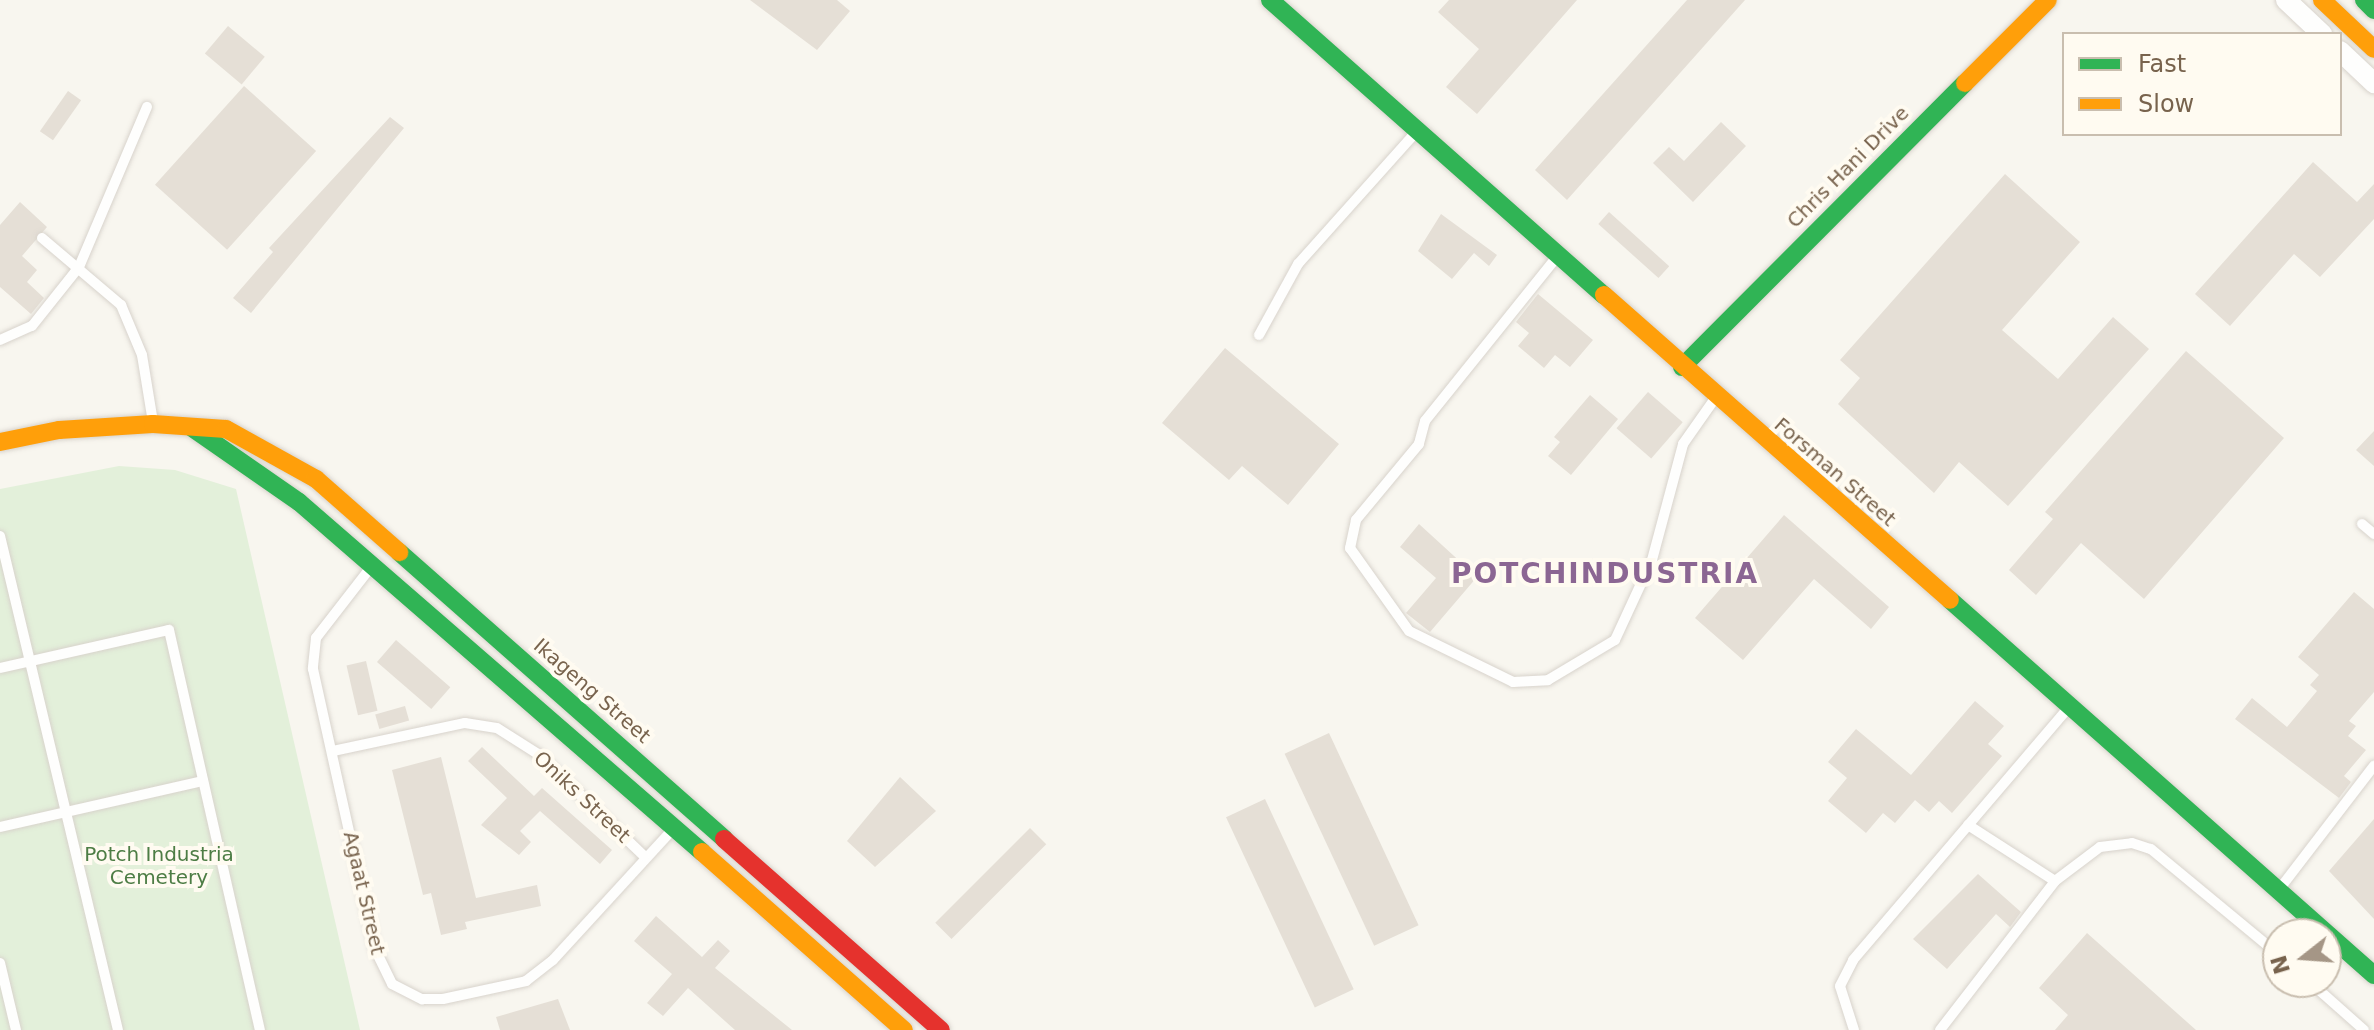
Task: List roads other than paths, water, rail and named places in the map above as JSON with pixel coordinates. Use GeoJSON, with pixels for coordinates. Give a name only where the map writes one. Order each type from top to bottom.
{"type":"FeatureCollection","features":[{"type":"Feature","properties":{"kind":"main road","name":"Forsman Street"},"geometry":{"type":"LineString","coordinates":[[1270,0],[2374,975]]}},
{"type":"Feature","properties":{"kind":"main road","name":"Chris Hani Drive"},"geometry":{"type":"LineString","coordinates":[[1682,367],[2048,0]]}},
{"type":"Feature","properties":{"kind":"main road"},"geometry":{"type":"LineString","coordinates":[[2322,0],[2374,49]]}},
{"type":"Feature","properties":{"kind":"main road"},"geometry":{"type":"LineString","coordinates":[[2364,0],[2374,10]]}},
{"type":"Feature","properties":{"kind":"main road","name":"Ikageng Street"},"geometry":{"type":"LineString","coordinates":[[0,442],[100,425],[153,424],[226,429],[261,443],[316,479],[941,1030]]}},
{"type":"Feature","properties":{"kind":"main road"},"geometry":{"type":"LineString","coordinates":[[191,427],[299,502],[676,826],[904,1030]]}},
{"type":"Feature","properties":{"kind":"street"},"geometry":{"type":"LineString","coordinates":[[2286,0],[2320,32]]}},
{"type":"Feature","properties":{"kind":"street"},"geometry":{"type":"LineString","coordinates":[[2342,53],[2374,83]]}},
{"type":"Feature","properties":{"kind":"lane"},"geometry":{"type":"LineString","coordinates":[[0,340],[32,326],[79,267],[147,107]]}},
{"type":"Feature","properties":{"kind":"lane"},"geometry":{"type":"LineString","coordinates":[[1259,335],[1298,264],[1418,130]]}},
{"type":"Feature","properties":{"kind":"lane"},"geometry":{"type":"LineString","coordinates":[[42,238],[107,287],[132,323],[153,424]]}},
{"type":"Feature","properties":{"kind":"lane"},"geometry":{"type":"LineString","coordinates":[[1558,256],[1425,421],[1419,444],[1356,520],[1350,548],[1409,631],[1513,682],[1548,680],[1615,640],[1652,560],[1683,444],[1716,397]]}},
{"type":"Feature","properties":{"kind":"lane"},"geometry":{"type":"LineString","coordinates":[[2362,524],[2374,534]]}},
{"type":"Feature","properties":{"kind":"lane"},"geometry":{"type":"LineString","coordinates":[[0,536],[118,1030]]}},
{"type":"Feature","properties":{"kind":"lane","name":"Agaat Street"},"geometry":{"type":"LineString","coordinates":[[390,544],[323,627],[313,651],[375,949],[382,970],[406,994],[443,999],[526,981],[553,960],[644,856],[693,809]]}},
{"type":"Feature","properties":{"kind":"lane"},"geometry":{"type":"LineString","coordinates":[[0,668],[169,630],[260,1030]]}},
{"type":"Feature","properties":{"kind":"lane"},"geometry":{"type":"LineString","coordinates":[[1854,1030],[1841,1002],[1846,971],[2070,706]]}},
{"type":"Feature","properties":{"kind":"lane","name":"Oniks Street"},"geometry":{"type":"LineString","coordinates":[[333,751],[449,725],[497,728],[538,754],[644,856]]}},
{"type":"Feature","properties":{"kind":"lane"},"geometry":{"type":"LineString","coordinates":[[2280,889],[2374,766]]}},
{"type":"Feature","properties":{"kind":"lane"},"geometry":{"type":"LineString","coordinates":[[0,827],[203,781]]}},
{"type":"Feature","properties":{"kind":"lane"},"geometry":{"type":"LineString","coordinates":[[1968,825],[2055,881]]}},
{"type":"Feature","properties":{"kind":"lane"},"geometry":{"type":"LineString","coordinates":[[1940,1030],[2055,881],[2100,847],[2132,843],[2151,849],[2262,941]]}},
{"type":"Feature","properties":{"kind":"lane"},"geometry":{"type":"LineString","coordinates":[[0,963],[16,1030]]}},
{"type":"Feature","properties":{"kind":"lane"},"geometry":{"type":"LineString","coordinates":[[2328,998],[2364,1030]]}},
{"type":"Feature","properties":{"kind":"district","name":"POTCHINDUSTRIA"},"geometry":{"type":"Point","coordinates":[1605,574]}},
{"type":"Feature","properties":{"kind":"park label","name":"Potch Industria Cemetery"},"geometry":{"type":"Point","coordinates":[159,866]}}]}
